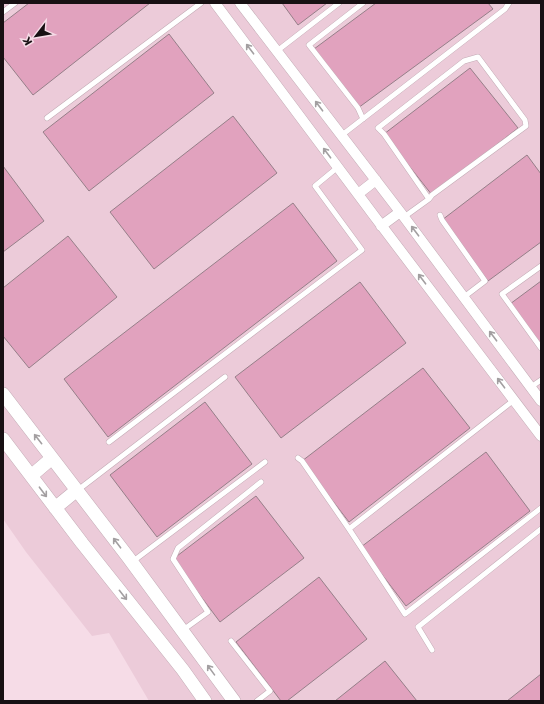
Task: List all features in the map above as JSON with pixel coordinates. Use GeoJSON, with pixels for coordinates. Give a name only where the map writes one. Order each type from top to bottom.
{"type":"FeatureCollection","features":[{"type":"Feature","properties":{"kind":"street"},"geometry":{"type":"LineString","coordinates":[[215,3],[381,226],[541,436]]}},
{"type":"Feature","properties":{"kind":"street"},"geometry":{"type":"LineString","coordinates":[[240,3],[342,135],[541,400]]}},
{"type":"Feature","properties":{"kind":"street"},"geometry":{"type":"LineString","coordinates":[[358,194],[376,180]]}},
{"type":"Feature","properties":{"kind":"street"},"geometry":{"type":"LineString","coordinates":[[381,226],[402,215]]}},
{"type":"Feature","properties":{"kind":"street"},"geometry":{"type":"LineString","coordinates":[[3,394],[132,563],[234,701]]}},
{"type":"Feature","properties":{"kind":"street"},"geometry":{"type":"LineString","coordinates":[[3,439],[205,701]]}},
{"type":"Feature","properties":{"kind":"street"},"geometry":{"type":"LineString","coordinates":[[31,476],[52,458]]}},
{"type":"Feature","properties":{"kind":"street"},"geometry":{"type":"LineString","coordinates":[[55,508],[77,490]]}},
{"type":"Feature","properties":{"kind":"lane"},"geometry":{"type":"LineString","coordinates":[[3,12],[15,3]]}},
{"type":"Feature","properties":{"kind":"lane"},"geometry":{"type":"LineString","coordinates":[[47,118],[201,3]]}},
{"type":"Feature","properties":{"kind":"lane"},"geometry":{"type":"LineString","coordinates":[[277,51],[339,3]]}},
{"type":"Feature","properties":{"kind":"lane"},"geometry":{"type":"LineString","coordinates":[[363,3],[309,44],[358,108],[363,119]]}},
{"type":"Feature","properties":{"kind":"lane"},"geometry":{"type":"LineString","coordinates":[[342,135],[505,8],[509,3]]}},
{"type":"Feature","properties":{"kind":"lane"},"geometry":{"type":"LineString","coordinates":[[402,215],[429,199],[432,195],[526,126],[524,120],[478,57],[464,61],[378,128],[384,134],[429,199]]}},
{"type":"Feature","properties":{"kind":"lane"},"geometry":{"type":"LineString","coordinates":[[109,442],[362,250],[315,186],[338,167]]}},
{"type":"Feature","properties":{"kind":"lane"},"geometry":{"type":"LineString","coordinates":[[440,215],[485,281],[464,297]]}},
{"type":"Feature","properties":{"kind":"lane"},"geometry":{"type":"LineString","coordinates":[[541,266],[502,294],[541,348]]}},
{"type":"Feature","properties":{"kind":"lane"},"geometry":{"type":"LineString","coordinates":[[77,490],[225,377]]}},
{"type":"Feature","properties":{"kind":"lane"},"geometry":{"type":"LineString","coordinates":[[531,387],[541,380]]}},
{"type":"Feature","properties":{"kind":"lane"},"geometry":{"type":"LineString","coordinates":[[348,528],[514,400]]}},
{"type":"Feature","properties":{"kind":"lane"},"geometry":{"type":"LineString","coordinates":[[298,458],[302,461],[348,528],[405,614],[541,508]]}},
{"type":"Feature","properties":{"kind":"lane"},"geometry":{"type":"LineString","coordinates":[[132,563],[266,462]]}},
{"type":"Feature","properties":{"kind":"lane"},"geometry":{"type":"LineString","coordinates":[[182,630],[208,612],[173,559],[178,548],[261,482]]}},
{"type":"Feature","properties":{"kind":"lane"},"geometry":{"type":"LineString","coordinates":[[432,650],[418,627],[541,529]]}},
{"type":"Feature","properties":{"kind":"lane"},"geometry":{"type":"LineString","coordinates":[[231,641],[270,691],[257,701]]}},
{"type":"Feature","properties":{"kind":"shaded area"},"geometry":{"type":"Polygon","coordinates":[[[3,3],[541,3],[541,701],[149,701],[109,633],[92,636],[26,552],[3,519],[3,3]]]}},
{"type":"Feature","properties":{"kind":"building"},"geometry":{"type":"Polygon","coordinates":[[[29,3],[150,3],[33,95],[3,57],[3,23],[29,3]]]}},
{"type":"Feature","properties":{"kind":"building"},"geometry":{"type":"Polygon","coordinates":[[[282,3],[327,3],[298,25],[282,3]]]}},
{"type":"Feature","properties":{"kind":"building"},"geometry":{"type":"Polygon","coordinates":[[[376,3],[488,3],[493,9],[358,108],[314,49],[376,3]]]}},
{"type":"Feature","properties":{"kind":"building"},"geometry":{"type":"Polygon","coordinates":[[[169,34],[214,93],[89,191],[43,132],[169,34]]]}},
{"type":"Feature","properties":{"kind":"building"},"geometry":{"type":"Polygon","coordinates":[[[470,68],[518,128],[432,195],[384,134],[470,68]]]}},
{"type":"Feature","properties":{"kind":"building"},"geometry":{"type":"Polygon","coordinates":[[[233,116],[277,173],[154,269],[110,212],[233,116]]]}},
{"type":"Feature","properties":{"kind":"building"},"geometry":{"type":"Polygon","coordinates":[[[527,155],[541,174],[541,242],[488,281],[442,220],[527,155]]]}},
{"type":"Feature","properties":{"kind":"building"},"geometry":{"type":"Polygon","coordinates":[[[3,166],[44,221],[3,252],[3,166]]]}},
{"type":"Feature","properties":{"kind":"building"},"geometry":{"type":"Polygon","coordinates":[[[293,203],[337,261],[108,437],[64,379],[293,203]]]}},
{"type":"Feature","properties":{"kind":"building"},"geometry":{"type":"Polygon","coordinates":[[[68,236],[117,297],[29,368],[3,336],[3,288],[68,236]]]}},
{"type":"Feature","properties":{"kind":"building"},"geometry":{"type":"Polygon","coordinates":[[[541,281],[541,346],[510,304],[541,281]]]}},
{"type":"Feature","properties":{"kind":"building"},"geometry":{"type":"Polygon","coordinates":[[[360,282],[406,343],[281,438],[235,377],[360,282]]]}},
{"type":"Feature","properties":{"kind":"building"},"geometry":{"type":"Polygon","coordinates":[[[423,368],[470,428],[349,522],[302,461],[423,368]]]}},
{"type":"Feature","properties":{"kind":"building"},"geometry":{"type":"Polygon","coordinates":[[[205,402],[252,464],[157,537],[110,475],[205,402]]]}},
{"type":"Feature","properties":{"kind":"building"},"geometry":{"type":"Polygon","coordinates":[[[486,452],[530,511],[406,606],[361,547],[486,452]]]}},
{"type":"Feature","properties":{"kind":"building"},"geometry":{"type":"Polygon","coordinates":[[[256,496],[304,558],[220,622],[173,559],[256,496]]]}},
{"type":"Feature","properties":{"kind":"building"},"geometry":{"type":"Polygon","coordinates":[[[319,577],[367,639],[287,701],[281,701],[236,642],[319,577]]]}},
{"type":"Feature","properties":{"kind":"building"},"geometry":{"type":"Polygon","coordinates":[[[385,661],[417,701],[335,701],[385,661]]]}},
{"type":"Feature","properties":{"kind":"building"},"geometry":{"type":"Polygon","coordinates":[[[541,674],[541,701],[507,701],[541,674]]]}}]}
